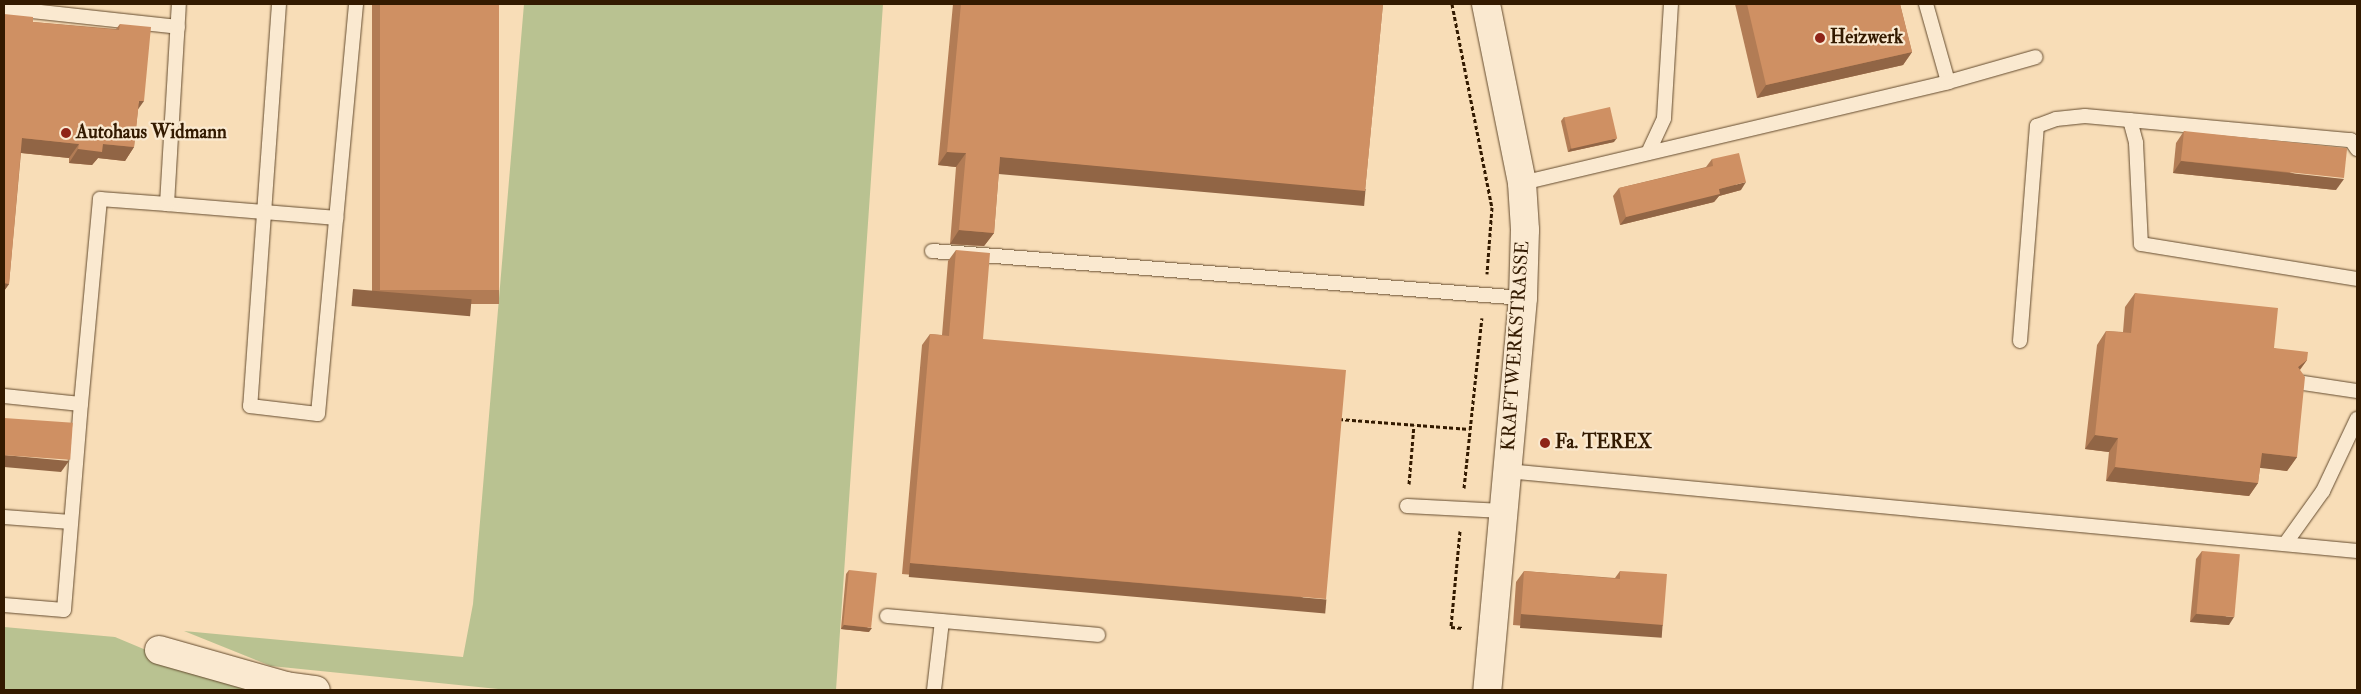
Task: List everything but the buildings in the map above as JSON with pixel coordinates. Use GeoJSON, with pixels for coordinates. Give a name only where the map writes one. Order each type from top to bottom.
{"type":"FeatureCollection","features":[{"type":"Feature","properties":{"kind":"street","name":"KRAFTWERKSTRASSE"},"geometry":{"type":"LineString","coordinates":[[1486,4],[1522,183],[1525,230],[1523,298],[1487,690]]}},
{"type":"Feature","properties":{"kind":"street"},"geometry":{"type":"LineString","coordinates":[[159,650],[286,686],[316,690]]}},
{"type":"Feature","properties":{"kind":"lane"},"geometry":{"type":"LineString","coordinates":[[167,204],[179,4]]}},
{"type":"Feature","properties":{"kind":"lane"},"geometry":{"type":"LineString","coordinates":[[279,4],[250,406],[318,414],[356,4]]}},
{"type":"Feature","properties":{"kind":"lane"},"geometry":{"type":"LineString","coordinates":[[1648,153],[1664,118],[1671,4]]}},
{"type":"Feature","properties":{"kind":"lane"},"geometry":{"type":"LineString","coordinates":[[1926,4],[1948,82]]}},
{"type":"Feature","properties":{"kind":"lane"},"geometry":{"type":"LineString","coordinates":[[4,8],[178,27]]}},
{"type":"Feature","properties":{"kind":"lane"},"geometry":{"type":"LineString","coordinates":[[1522,183],[1948,82],[2036,57]]}},
{"type":"Feature","properties":{"kind":"lane"},"geometry":{"type":"LineString","coordinates":[[2020,341],[2037,126],[2056,119],[2085,116],[2351,140],[2357,148]]}},
{"type":"Feature","properties":{"kind":"lane"},"geometry":{"type":"LineString","coordinates":[[2130,120],[2136,143],[2141,244],[2357,279]]}},
{"type":"Feature","properties":{"kind":"lane"},"geometry":{"type":"LineString","coordinates":[[4,605],[64,610],[100,199],[336,218]]}},
{"type":"Feature","properties":{"kind":"lane"},"geometry":{"type":"LineString","coordinates":[[932,252],[1523,298]]}},
{"type":"Feature","properties":{"kind":"lane"},"geometry":{"type":"LineString","coordinates":[[2297,382],[2357,391]]}},
{"type":"Feature","properties":{"kind":"lane"},"geometry":{"type":"LineString","coordinates":[[4,396],[81,404]]}},
{"type":"Feature","properties":{"kind":"lane"},"geometry":{"type":"LineString","coordinates":[[2285,544],[2324,491],[2357,419]]}},
{"type":"Feature","properties":{"kind":"lane"},"geometry":{"type":"LineString","coordinates":[[1507,471],[2357,551]]}},
{"type":"Feature","properties":{"kind":"lane"},"geometry":{"type":"LineString","coordinates":[[1407,506],[1503,511]]}},
{"type":"Feature","properties":{"kind":"lane"},"geometry":{"type":"LineString","coordinates":[[4,517],[71,522]]}},
{"type":"Feature","properties":{"kind":"lane"},"geometry":{"type":"LineString","coordinates":[[887,616],[1098,635]]}},
{"type":"Feature","properties":{"kind":"lane"},"geometry":{"type":"LineString","coordinates":[[934,690],[942,621]]}},
{"type":"Feature","properties":{"kind":"path"},"geometry":{"type":"LineString","coordinates":[[1452,4],[1492,207],[1485,294],[1450,627],[1492,632]]}},
{"type":"Feature","properties":{"kind":"path"},"geometry":{"type":"LineString","coordinates":[[1339,420],[1470,429]]}},
{"type":"Feature","properties":{"kind":"path"},"geometry":{"type":"LineString","coordinates":[[1407,506],[1414,425]]}},
{"type":"Feature","properties":{"kind":"green space"},"geometry":{"type":"Polygon","coordinates":[[[524,4],[883,4],[836,690],[508,690],[271,666],[184,631],[463,657],[473,604],[524,4]]]}},
{"type":"Feature","properties":{"kind":"green space"},"geometry":{"type":"Polygon","coordinates":[[[4,627],[115,637],[196,671],[274,690],[4,690],[4,627]]]}},
{"type":"Feature","properties":{"kind":"place","name":"Heizwerk"},"geometry":{"type":"Point","coordinates":[1820,38]}},
{"type":"Feature","properties":{"kind":"place","name":"Autohaus Widmann"},"geometry":{"type":"Point","coordinates":[66,133]}},
{"type":"Feature","properties":{"kind":"place","name":"Fa. TEREX"},"geometry":{"type":"Point","coordinates":[1545,443]}}]}
